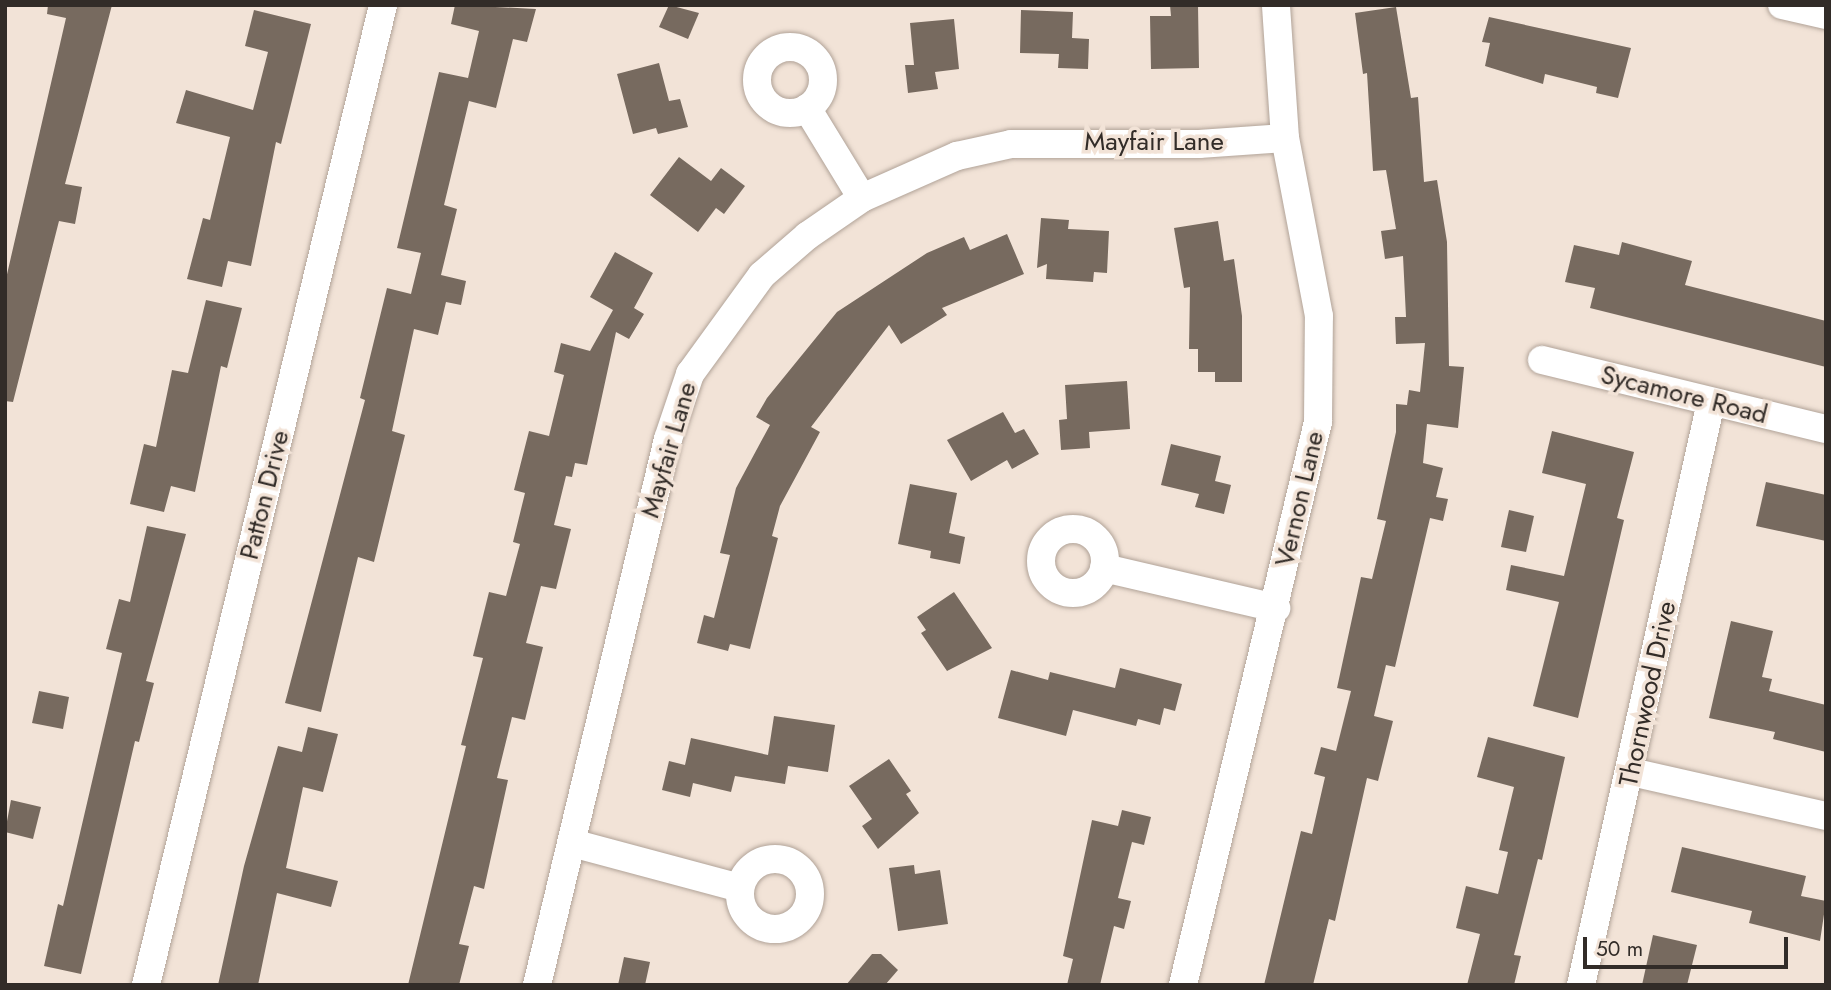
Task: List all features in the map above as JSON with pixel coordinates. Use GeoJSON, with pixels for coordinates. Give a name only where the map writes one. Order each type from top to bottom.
{"type":"FeatureCollection","features":[{"type":"Feature","properties":{"kind":"street","name":"Patton Drive"},"geometry":{"type":"LineString","coordinates":[[146,985],[383,5]]}},
{"type":"Feature","properties":{"kind":"street","name":"Vernon Lane"},"geometry":{"type":"LineString","coordinates":[[1183,985],[1276,608],[1318,422],[1322,370],[1319,316],[1285,138],[1276,5]]}},
{"type":"Feature","properties":{"kind":"street"},"geometry":{"type":"LineString","coordinates":[[1782,5],[1826,15]]}},
{"type":"Feature","properties":{"kind":"street"},"geometry":{"type":"LineString","coordinates":[[807,108],[862,198]]}},
{"type":"Feature","properties":{"kind":"street","name":"Mayfair Lane"},"geometry":{"type":"LineString","coordinates":[[537,985],[668,439],[690,374],[762,275],[807,236],[862,198],[957,156],[1011,144],[1199,144],[1285,138]]}},
{"type":"Feature","properties":{"kind":"street","name":"Sycamore Road"},"geometry":{"type":"LineString","coordinates":[[1542,360],[1826,429]]}},
{"type":"Feature","properties":{"kind":"street","name":"Thornwood Drive"},"geometry":{"type":"LineString","coordinates":[[1581,985],[1631,772],[1711,402]]}},
{"type":"Feature","properties":{"kind":"street"},"geometry":{"type":"LineString","coordinates":[[1104,568],[1276,608]]}},
{"type":"Feature","properties":{"kind":"street"},"geometry":{"type":"LineString","coordinates":[[1631,772],[1826,816]]}},
{"type":"Feature","properties":{"kind":"street"},"geometry":{"type":"LineString","coordinates":[[572,843],[740,888]]}},
{"type":"Feature","properties":{"kind":"building"},"geometry":{"type":"Polygon","coordinates":[[[48,5],[112,5],[65,184],[82,187],[75,224],[59,221],[13,402],[5,401],[5,283],[66,18],[47,14],[48,5]]]}},
{"type":"Feature","properties":{"kind":"building"},"geometry":{"type":"Polygon","coordinates":[[[455,5],[536,9],[527,42],[513,39],[496,108],[469,101],[444,205],[457,209],[441,275],[466,281],[461,305],[446,302],[438,335],[414,329],[392,431],[405,435],[374,562],[358,557],[321,712],[285,703],[365,400],[360,398],[387,288],[411,294],[421,253],[397,248],[439,72],[468,78],[479,31],[451,24],[455,5]]]}},
{"type":"Feature","properties":{"kind":"building"},"geometry":{"type":"Polygon","coordinates":[[[669,5],[699,13],[688,39],[659,27],[669,5]]]}},
{"type":"Feature","properties":{"kind":"building"},"geometry":{"type":"Polygon","coordinates":[[[1170,5],[1198,5],[1199,68],[1151,69],[1150,16],[1171,16],[1170,5]]]}},
{"type":"Feature","properties":{"kind":"building"},"geometry":{"type":"Polygon","coordinates":[[[1396,7],[1411,98],[1418,97],[1424,182],[1437,180],[1447,242],[1449,366],[1464,367],[1458,428],[1427,424],[1423,463],[1443,468],[1436,497],[1448,499],[1443,521],[1430,518],[1395,667],[1386,665],[1374,716],[1393,721],[1378,781],[1367,778],[1335,921],[1329,919],[1313,985],[1264,985],[1301,831],[1312,834],[1325,777],[1314,774],[1321,747],[1336,751],[1351,691],[1337,688],[1361,577],[1372,579],[1386,521],[1377,519],[1396,432],[1396,404],[1407,405],[1409,390],[1420,392],[1425,343],[1396,344],[1395,317],[1406,317],[1403,256],[1385,259],[1381,231],[1396,229],[1386,170],[1373,171],[1367,73],[1363,74],[1355,13],[1396,7]]]}},
{"type":"Feature","properties":{"kind":"building"},"geometry":{"type":"Polygon","coordinates":[[[254,10],[311,24],[281,144],[276,142],[251,266],[228,261],[222,287],[187,279],[203,218],[210,220],[230,137],[176,123],[186,90],[253,110],[268,52],[245,46],[254,10]]]}},
{"type":"Feature","properties":{"kind":"building"},"geometry":{"type":"Polygon","coordinates":[[[1021,10],[1073,12],[1072,38],[1089,39],[1088,69],[1058,68],[1059,54],[1020,53],[1021,10]]]}},
{"type":"Feature","properties":{"kind":"building"},"geometry":{"type":"Polygon","coordinates":[[[1489,17],[1631,48],[1618,98],[1596,93],[1597,87],[1545,74],[1543,84],[1485,66],[1490,43],[1482,42],[1489,17]]]}},
{"type":"Feature","properties":{"kind":"building"},"geometry":{"type":"Polygon","coordinates":[[[954,19],[959,69],[935,72],[938,89],[908,93],[905,65],[914,65],[910,23],[954,19]]]}},
{"type":"Feature","properties":{"kind":"building"},"geometry":{"type":"Polygon","coordinates":[[[659,63],[669,101],[680,99],[688,127],[658,134],[656,128],[633,134],[617,74],[659,63]]]}},
{"type":"Feature","properties":{"kind":"building"},"geometry":{"type":"Polygon","coordinates":[[[679,157],[711,181],[721,168],[745,186],[724,214],[716,208],[698,232],[650,195],[679,157]]]}},
{"type":"Feature","properties":{"kind":"building"},"geometry":{"type":"Polygon","coordinates":[[[1041,218],[1069,220],[1068,229],[1109,231],[1107,273],[1094,272],[1093,282],[1046,279],[1047,264],[1037,268],[1041,218]]]}},
{"type":"Feature","properties":{"kind":"building"},"geometry":{"type":"Polygon","coordinates":[[[1218,221],[1224,261],[1234,259],[1242,316],[1242,382],[1215,382],[1215,372],[1198,372],[1198,349],[1189,349],[1190,287],[1184,288],[1174,228],[1218,221]]]}},
{"type":"Feature","properties":{"kind":"building"},"geometry":{"type":"Polygon","coordinates":[[[1007,234],[1024,274],[942,308],[947,315],[901,344],[889,325],[811,427],[820,432],[780,506],[772,536],[778,538],[750,649],[730,644],[728,651],[697,643],[704,615],[714,618],[730,555],[720,553],[736,488],[770,425],[756,417],[767,398],[837,312],[927,253],[964,237],[970,250],[1007,234]]]}},
{"type":"Feature","properties":{"kind":"building"},"geometry":{"type":"Polygon","coordinates":[[[1622,242],[1692,261],[1685,285],[1826,321],[1826,367],[1590,308],[1595,288],[1565,282],[1574,245],[1619,255],[1622,242]]]}},
{"type":"Feature","properties":{"kind":"building"},"geometry":{"type":"Polygon","coordinates":[[[615,252],[653,273],[634,308],[644,314],[629,339],[616,332],[587,465],[575,463],[572,477],[566,476],[554,525],[571,529],[556,589],[541,586],[526,643],[543,647],[525,720],[512,717],[497,778],[508,780],[484,889],[474,886],[459,944],[469,946],[459,985],[408,985],[466,746],[461,745],[483,658],[473,656],[489,592],[506,596],[520,544],[513,542],[525,493],[514,490],[529,431],[549,436],[564,375],[554,372],[561,343],[590,351],[613,310],[590,297],[615,252]]]}},
{"type":"Feature","properties":{"kind":"building"},"geometry":{"type":"Polygon","coordinates":[[[206,300],[242,308],[227,368],[221,366],[195,492],[171,486],[164,512],[130,504],[144,444],[156,447],[172,370],[188,373],[206,300]]]}},
{"type":"Feature","properties":{"kind":"building"},"geometry":{"type":"Polygon","coordinates":[[[1127,381],[1130,429],[1089,432],[1090,448],[1061,450],[1059,420],[1067,419],[1065,385],[1127,381]]]}},
{"type":"Feature","properties":{"kind":"building"},"geometry":{"type":"Polygon","coordinates":[[[1003,412],[1015,433],[1024,429],[1039,454],[1012,469],[1007,460],[971,481],[947,440],[1003,412]]]}},
{"type":"Feature","properties":{"kind":"building"},"geometry":{"type":"Polygon","coordinates":[[[1552,431],[1634,452],[1617,518],[1624,520],[1578,718],[1533,706],[1559,602],[1506,590],[1511,565],[1564,576],[1586,484],[1542,473],[1552,431]]]}},
{"type":"Feature","properties":{"kind":"building"},"geometry":{"type":"Polygon","coordinates":[[[1171,444],[1221,456],[1215,481],[1231,485],[1224,514],[1195,507],[1199,494],[1161,485],[1171,444]]]}},
{"type":"Feature","properties":{"kind":"building"},"geometry":{"type":"Polygon","coordinates":[[[1766,482],[1826,495],[1826,541],[1756,526],[1766,482]]]}},
{"type":"Feature","properties":{"kind":"building"},"geometry":{"type":"Polygon","coordinates":[[[910,484],[957,493],[949,533],[965,537],[960,564],[930,558],[931,551],[898,544],[910,484]]]}},
{"type":"Feature","properties":{"kind":"building"},"geometry":{"type":"Polygon","coordinates":[[[1509,510],[1534,516],[1526,552],[1501,547],[1509,510]]]}},
{"type":"Feature","properties":{"kind":"building"},"geometry":{"type":"Polygon","coordinates":[[[147,526],[186,534],[146,681],[154,683],[139,742],[135,741],[81,974],[44,966],[58,904],[63,906],[122,653],[106,649],[119,599],[130,602],[147,526]]]}},
{"type":"Feature","properties":{"kind":"building"},"geometry":{"type":"Polygon","coordinates":[[[954,592],[992,648],[947,671],[921,633],[926,630],[917,617],[954,592]]]}},
{"type":"Feature","properties":{"kind":"building"},"geometry":{"type":"Polygon","coordinates":[[[1731,621],[1773,631],[1762,677],[1772,679],[1769,691],[1826,705],[1826,752],[1773,739],[1775,732],[1709,718],[1731,621]]]}},
{"type":"Feature","properties":{"kind":"building"},"geometry":{"type":"Polygon","coordinates":[[[1120,668],[1182,684],[1175,711],[1164,708],[1160,725],[1138,719],[1136,726],[1073,710],[1066,736],[998,718],[1011,670],[1048,680],[1050,672],[1115,688],[1120,668]]]}},
{"type":"Feature","properties":{"kind":"building"},"geometry":{"type":"Polygon","coordinates":[[[39,691],[69,697],[63,729],[32,723],[39,691]]]}},
{"type":"Feature","properties":{"kind":"building"},"geometry":{"type":"Polygon","coordinates":[[[774,716],[835,725],[828,772],[788,766],[785,784],[735,776],[731,792],[693,783],[690,797],[662,790],[669,761],[685,765],[691,738],[768,755],[774,716]]]}},
{"type":"Feature","properties":{"kind":"building"},"geometry":{"type":"Polygon","coordinates":[[[308,727],[338,734],[323,792],[303,787],[286,868],[338,881],[331,907],[277,893],[258,985],[218,985],[244,866],[278,746],[302,752],[308,727]]]}},
{"type":"Feature","properties":{"kind":"building"},"geometry":{"type":"Polygon","coordinates":[[[1488,737],[1565,757],[1542,860],[1538,859],[1514,955],[1521,956],[1514,985],[1467,985],[1480,934],[1456,928],[1466,886],[1498,894],[1508,852],[1499,850],[1514,787],[1477,777],[1488,737]]]}},
{"type":"Feature","properties":{"kind":"building"},"geometry":{"type":"Polygon","coordinates":[[[889,759],[911,791],[906,794],[919,813],[878,849],[862,826],[872,819],[849,786],[889,759]]]}},
{"type":"Feature","properties":{"kind":"building"},"geometry":{"type":"Polygon","coordinates":[[[11,800],[41,807],[33,839],[5,832],[11,800]]]}},
{"type":"Feature","properties":{"kind":"building"},"geometry":{"type":"Polygon","coordinates":[[[1122,810],[1151,817],[1144,845],[1132,842],[1118,898],[1131,901],[1124,929],[1114,926],[1100,985],[1067,985],[1073,959],[1063,956],[1092,820],[1118,826],[1122,810]]]}},
{"type":"Feature","properties":{"kind":"building"},"geometry":{"type":"Polygon","coordinates":[[[1682,847],[1806,876],[1801,896],[1826,901],[1820,941],[1749,923],[1752,911],[1671,892],[1682,847]]]}},
{"type":"Feature","properties":{"kind":"building"},"geometry":{"type":"Polygon","coordinates":[[[914,865],[915,874],[940,870],[948,924],[898,931],[889,868],[914,865]]]}},
{"type":"Feature","properties":{"kind":"building"},"geometry":{"type":"Polygon","coordinates":[[[1653,935],[1697,945],[1687,985],[1642,985],[1653,935]]]}},
{"type":"Feature","properties":{"kind":"building"},"geometry":{"type":"Polygon","coordinates":[[[872,954],[881,954],[898,970],[885,985],[846,985],[872,954]]]}},
{"type":"Feature","properties":{"kind":"building"},"geometry":{"type":"Polygon","coordinates":[[[624,957],[650,962],[645,985],[618,985],[624,957]]]}}]}
